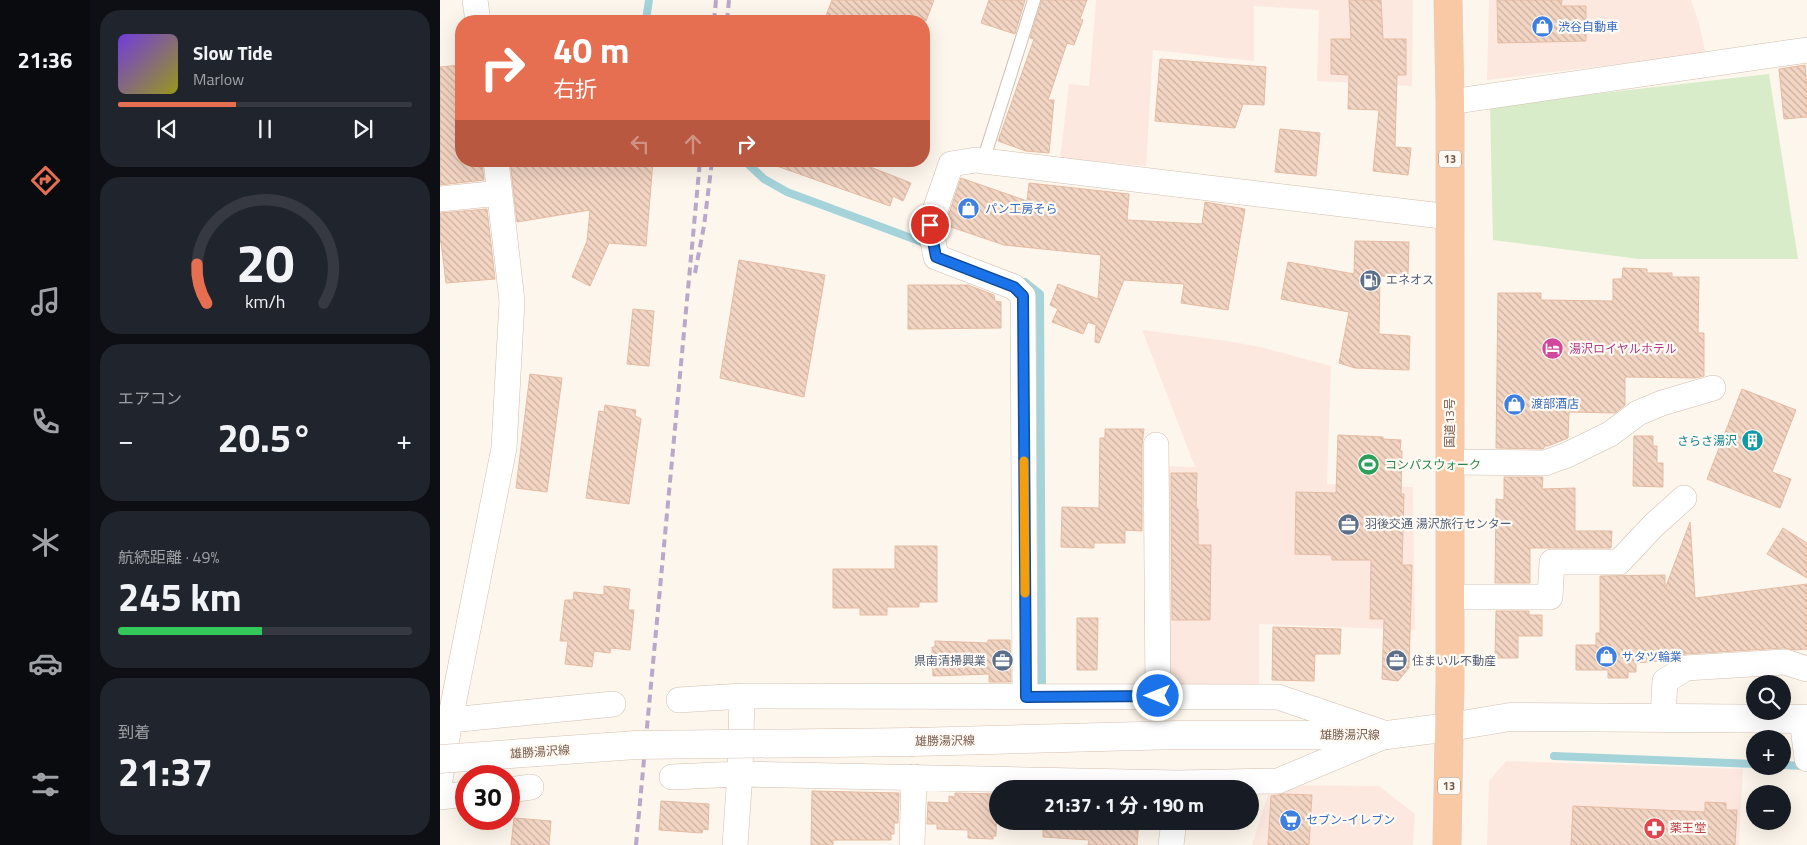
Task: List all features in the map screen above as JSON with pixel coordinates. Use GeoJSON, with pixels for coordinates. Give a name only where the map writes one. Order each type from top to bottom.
{"type":"FeatureCollection","features":[{"type":"Feature","properties":{"kind":"highway","name":"国道13号"},"geometry":{"type":"LineString","coordinates":[[1447,845],[1450,727],[1450,102],[1448,0]]}},
{"type":"Feature","properties":{"kind":"main road","name":"雄勝湯沢線"},"geometry":{"type":"LineString","coordinates":[[440,759],[636,745],[913,742],[1179,735],[1387,735],[1510,717],[1805,719]]}},
{"type":"Feature","properties":{"kind":"street"},"geometry":{"type":"LineString","coordinates":[[475,0],[477,15]]}},
{"type":"Feature","properties":{"kind":"street"},"geometry":{"type":"LineString","coordinates":[[1450,102],[1807,50]]}},
{"type":"Feature","properties":{"kind":"street"},"geometry":{"type":"LineString","coordinates":[[1026,697],[1023,296],[1014,287],[936,257],[930,225],[952,164],[976,160],[1450,217]]}},
{"type":"Feature","properties":{"kind":"street"},"geometry":{"type":"LineString","coordinates":[[440,780],[445,721],[504,448],[512,301],[497,167]]}},
{"type":"Feature","properties":{"kind":"street"},"geometry":{"type":"LineString","coordinates":[[440,199],[500,193]]}},
{"type":"Feature","properties":{"kind":"street"},"geometry":{"type":"LineString","coordinates":[[1450,462],[1545,463],[1567,455],[1610,434],[1638,414],[1662,403],[1713,388]]}},
{"type":"Feature","properties":{"kind":"street"},"geometry":{"type":"LineString","coordinates":[[1156,445],[1158,696]]}},
{"type":"Feature","properties":{"kind":"street"},"geometry":{"type":"LineString","coordinates":[[1450,597],[1550,597],[1552,562],[1619,562],[1654,525],[1684,498]]}},
{"type":"Feature","properties":{"kind":"street"},"geometry":{"type":"LineString","coordinates":[[1663,718],[1666,681],[1686,668],[1785,662],[1807,669]]}},
{"type":"Feature","properties":{"kind":"street"},"geometry":{"type":"LineString","coordinates":[[736,845],[742,696]]}},
{"type":"Feature","properties":{"kind":"street"},"geometry":{"type":"LineString","coordinates":[[679,700],[742,696],[1278,697],[1387,735]]}},
{"type":"Feature","properties":{"kind":"street"},"geometry":{"type":"LineString","coordinates":[[445,721],[612,704]]}},
{"type":"Feature","properties":{"kind":"street"},"geometry":{"type":"LineString","coordinates":[[1805,719],[1807,759]]}},
{"type":"Feature","properties":{"kind":"street"},"geometry":{"type":"LineString","coordinates":[[1259,782],[1278,781],[1387,735]]}},
{"type":"Feature","properties":{"kind":"street"},"geometry":{"type":"LineString","coordinates":[[672,777],[740,774],[1002,780]]}},
{"type":"Feature","properties":{"kind":"street"},"geometry":{"type":"LineString","coordinates":[[912,845],[914,777]]}},
{"type":"Feature","properties":{"kind":"street"},"geometry":{"type":"LineString","coordinates":[[440,797],[455,795]]}},
{"type":"Feature","properties":{"kind":"street"},"geometry":{"type":"LineString","coordinates":[[1171,845],[1173,830]]}},
{"type":"Feature","properties":{"kind":"lane"},"geometry":{"type":"LineString","coordinates":[[983,161],[1034,0]]}},
{"type":"Feature","properties":{"kind":"shaded area"},"geometry":{"type":"Polygon","coordinates":[[[1096,0],[1413,0],[1412,86],[1317,81],[1319,10],[1254,6],[1254,61],[1153,50],[1146,166],[1060,158],[1069,84],[1089,86],[1096,0]]]}},
{"type":"Feature","properties":{"kind":"shaded area"},"geometry":{"type":"Polygon","coordinates":[[[1489,0],[1691,0],[1706,54],[1487,80],[1489,0]]]}},
{"type":"Feature","properties":{"kind":"shaded area"},"geometry":{"type":"Polygon","coordinates":[[[1142,330],[1261,347],[1331,366],[1327,484],[1413,487],[1415,630],[1259,624],[1259,687],[1165,686],[1163,466],[1195,467],[1142,330]]]}},
{"type":"Feature","properties":{"kind":"shaded area"},"geometry":{"type":"Polygon","coordinates":[[[1506,761],[1743,769],[1739,845],[1487,845],[1489,781],[1506,761]]]}},
{"type":"Feature","properties":{"kind":"shaded area"},"geometry":{"type":"Polygon","coordinates":[[[1271,785],[1379,786],[1415,814],[1413,845],[1252,845],[1257,830],[1259,830],[1259,823],[1271,785]]]}},
{"type":"Feature","properties":{"kind":"green space"},"geometry":{"type":"Polygon","coordinates":[[[1769,74],[1798,259],[1639,259],[1493,240],[1490,106],[1769,74]]]}},
{"type":"Feature","properties":{"kind":"building"},"geometry":{"type":"Polygon","coordinates":[[[832,0],[934,0],[928,15],[826,15],[832,0]]]}},
{"type":"Feature","properties":{"kind":"building"},"geometry":{"type":"Polygon","coordinates":[[[989,0],[1025,0],[1015,34],[981,23],[989,0]]]}},
{"type":"Feature","properties":{"kind":"building"},"geometry":{"type":"Polygon","coordinates":[[[1042,0],[1087,0],[1080,19],[1083,20],[1074,45],[1067,43],[1048,100],[1054,100],[1049,153],[1026,151],[998,141],[1034,39],[1030,38],[1042,0]]]}},
{"type":"Feature","properties":{"kind":"building"},"geometry":{"type":"Polygon","coordinates":[[[1349,0],[1381,0],[1383,39],[1406,39],[1406,75],[1397,75],[1395,147],[1411,148],[1408,175],[1373,171],[1379,110],[1348,109],[1349,75],[1331,74],[1331,39],[1351,39],[1349,0]]]}},
{"type":"Feature","properties":{"kind":"building","name":"渋谷自動車"},"geometry":{"type":"Polygon","coordinates":[[[1497,0],[1562,0],[1561,6],[1586,6],[1586,41],[1498,43],[1497,0]]]}},
{"type":"Feature","properties":{"kind":"building"},"geometry":{"type":"Polygon","coordinates":[[[1160,59],[1266,67],[1264,105],[1243,104],[1235,128],[1155,121],[1160,59]]]}},
{"type":"Feature","properties":{"kind":"building"},"geometry":{"type":"Polygon","coordinates":[[[1805,65],[1807,117],[1784,119],[1779,69],[1805,65]]]}},
{"type":"Feature","properties":{"kind":"building"},"geometry":{"type":"Polygon","coordinates":[[[455,66],[455,167],[483,167],[484,180],[440,185],[440,67],[455,66]]]}},
{"type":"Feature","properties":{"kind":"building"},"geometry":{"type":"Polygon","coordinates":[[[1280,129],[1320,133],[1316,176],[1275,172],[1280,129]]]}},
{"type":"Feature","properties":{"kind":"building"},"geometry":{"type":"Polygon","coordinates":[[[511,167],[653,167],[646,246],[609,243],[590,286],[572,277],[587,241],[590,210],[517,222],[511,167]]]}},
{"type":"Feature","properties":{"kind":"building"},"geometry":{"type":"Polygon","coordinates":[[[780,167],[871,167],[911,183],[903,201],[893,196],[890,206],[780,167]]]}},
{"type":"Feature","properties":{"kind":"building"},"geometry":{"type":"Polygon","coordinates":[[[961,178],[1027,201],[1029,183],[1129,194],[1127,220],[1202,224],[1205,202],[1245,209],[1228,310],[1181,303],[1184,284],[1124,280],[1099,343],[1095,342],[1096,325],[1088,322],[1083,334],[1052,322],[1058,309],[1050,305],[1058,284],[1098,299],[1101,255],[1004,245],[945,225],[961,178]]]}},
{"type":"Feature","properties":{"kind":"building"},"geometry":{"type":"Polygon","coordinates":[[[487,209],[495,279],[446,283],[440,243],[440,213],[487,209]]]}},
{"type":"Feature","properties":{"kind":"building"},"geometry":{"type":"Polygon","coordinates":[[[1355,241],[1409,242],[1408,277],[1380,276],[1379,334],[1410,336],[1409,370],[1355,368],[1339,363],[1349,312],[1281,299],[1288,262],[1354,274],[1355,241]]]}},
{"type":"Feature","properties":{"kind":"building"},"geometry":{"type":"Polygon","coordinates":[[[739,260],[825,275],[804,397],[720,378],[739,260]]]}},
{"type":"Feature","properties":{"kind":"building","name":"湯沢ロイヤルホテル"},"geometry":{"type":"Polygon","coordinates":[[[1623,268],[1647,269],[1647,273],[1672,273],[1672,277],[1699,277],[1698,333],[1704,333],[1704,376],[1695,378],[1625,377],[1625,405],[1615,413],[1569,412],[1568,438],[1545,446],[1543,449],[1496,448],[1498,293],[1541,293],[1541,300],[1613,301],[1613,279],[1622,279],[1623,268]]]}},
{"type":"Feature","properties":{"kind":"building"},"geometry":{"type":"Polygon","coordinates":[[[908,285],[968,285],[994,295],[995,301],[1001,302],[1001,328],[908,329],[908,285]]]}},
{"type":"Feature","properties":{"kind":"building"},"geometry":{"type":"Polygon","coordinates":[[[633,309],[654,311],[649,366],[627,364],[633,309]]]}},
{"type":"Feature","properties":{"kind":"building"},"geometry":{"type":"Polygon","coordinates":[[[530,374],[562,378],[547,492],[516,488],[530,374]]]}},
{"type":"Feature","properties":{"kind":"building","name":"さらさ湯沢"},"geometry":{"type":"Polygon","coordinates":[[[1742,389],[1796,410],[1772,472],[1791,479],[1780,508],[1707,479],[1742,389]]]}},
{"type":"Feature","properties":{"kind":"building"},"geometry":{"type":"Polygon","coordinates":[[[605,405],[636,410],[635,416],[641,419],[629,504],[586,498],[599,411],[604,412],[605,405]]]}},
{"type":"Feature","properties":{"kind":"building"},"geometry":{"type":"Polygon","coordinates":[[[1105,429],[1144,429],[1142,445],[1142,531],[1125,530],[1125,543],[1094,543],[1094,548],[1061,547],[1062,507],[1099,508],[1100,438],[1105,438],[1105,429]]]}},
{"type":"Feature","properties":{"kind":"building"},"geometry":{"type":"Polygon","coordinates":[[[1338,435],[1383,437],[1383,439],[1401,440],[1401,494],[1404,494],[1402,565],[1412,565],[1409,668],[1398,681],[1382,679],[1384,619],[1370,619],[1371,560],[1332,560],[1332,555],[1295,554],[1296,492],[1336,493],[1338,435]]]}},
{"type":"Feature","properties":{"kind":"building"},"geometry":{"type":"Polygon","coordinates":[[[1634,436],[1653,436],[1653,446],[1657,446],[1657,463],[1663,463],[1663,487],[1633,486],[1634,436]]]}},
{"type":"Feature","properties":{"kind":"building"},"geometry":{"type":"Polygon","coordinates":[[[1171,473],[1197,473],[1198,545],[1211,545],[1210,620],[1172,620],[1171,473]]]}},
{"type":"Feature","properties":{"kind":"building"},"geometry":{"type":"Polygon","coordinates":[[[1504,477],[1543,477],[1542,489],[1575,488],[1575,531],[1612,531],[1611,548],[1530,548],[1530,583],[1495,583],[1496,499],[1504,500],[1504,477]]]}},
{"type":"Feature","properties":{"kind":"building"},"geometry":{"type":"Polygon","coordinates":[[[1690,522],[1695,598],[1807,584],[1807,649],[1795,650],[1784,648],[1685,654],[1671,660],[1636,663],[1636,672],[1628,672],[1628,678],[1608,678],[1608,670],[1576,670],[1576,645],[1596,645],[1596,633],[1600,633],[1600,576],[1665,575],[1665,589],[1690,522]]]}},
{"type":"Feature","properties":{"kind":"building"},"geometry":{"type":"Polygon","coordinates":[[[1783,528],[1807,543],[1807,578],[1767,554],[1783,528]]]}},
{"type":"Feature","properties":{"kind":"building"},"geometry":{"type":"Polygon","coordinates":[[[895,546],[937,546],[937,602],[919,602],[919,607],[887,607],[887,615],[860,615],[860,608],[833,608],[833,569],[895,569],[895,546]]]}},
{"type":"Feature","properties":{"kind":"building"},"geometry":{"type":"Polygon","coordinates":[[[604,586],[630,589],[628,610],[634,610],[630,650],[611,648],[610,653],[594,651],[592,667],[565,664],[568,641],[560,641],[565,600],[573,600],[574,592],[604,595],[604,586]]]}},
{"type":"Feature","properties":{"kind":"building"},"geometry":{"type":"Polygon","coordinates":[[[1496,611],[1529,611],[1529,615],[1542,615],[1542,636],[1518,636],[1518,658],[1495,658],[1496,611]]]}},
{"type":"Feature","properties":{"kind":"building"},"geometry":{"type":"Polygon","coordinates":[[[1077,618],[1098,618],[1097,670],[1077,670],[1077,618]]]}},
{"type":"Feature","properties":{"kind":"building"},"geometry":{"type":"Polygon","coordinates":[[[1273,627],[1341,629],[1340,654],[1315,654],[1314,681],[1272,680],[1273,627]]]}},
{"type":"Feature","properties":{"kind":"building"},"geometry":{"type":"Polygon","coordinates":[[[988,640],[1010,640],[1011,682],[989,682],[989,674],[933,676],[932,647],[935,647],[935,641],[988,643],[988,640]]]}},
{"type":"Feature","properties":{"kind":"building"},"geometry":{"type":"Polygon","coordinates":[[[812,791],[899,793],[898,823],[894,823],[894,834],[891,834],[891,840],[833,840],[833,845],[811,845],[812,791]]]}},
{"type":"Feature","properties":{"kind":"building"},"geometry":{"type":"Polygon","coordinates":[[[955,793],[989,794],[989,830],[996,830],[996,836],[993,836],[993,839],[968,838],[968,830],[937,829],[937,824],[927,824],[928,802],[949,803],[949,796],[955,797],[955,793]]]}},
{"type":"Feature","properties":{"kind":"building","name":"セブン-イレブン"},"geometry":{"type":"Polygon","coordinates":[[[1284,794],[1312,795],[1309,845],[1268,845],[1271,796],[1284,794]]]}},
{"type":"Feature","properties":{"kind":"building"},"geometry":{"type":"Polygon","coordinates":[[[661,801],[709,804],[708,830],[703,829],[702,833],[659,830],[661,801]]]}},
{"type":"Feature","properties":{"kind":"building","name":"薬王堂"},"geometry":{"type":"Polygon","coordinates":[[[1705,802],[1726,803],[1726,810],[1737,810],[1735,845],[1571,845],[1573,806],[1705,812],[1705,802]]]}},
{"type":"Feature","properties":{"kind":"building"},"geometry":{"type":"Polygon","coordinates":[[[520,818],[551,821],[549,845],[511,845],[513,830],[520,830],[520,818]]]}},
{"type":"Feature","properties":{"kind":"building"},"geometry":{"type":"Polygon","coordinates":[[[1043,830],[1138,830],[1137,845],[1088,845],[1089,840],[1043,837],[1043,830]]]}},
{"type":"Feature","properties":{"kind":"waterway"},"geometry":{"type":"LineString","coordinates":[[647,15],[649,0]]}},
{"type":"Feature","properties":{"kind":"waterway"},"geometry":{"type":"LineString","coordinates":[[751,167],[764,179],[787,192],[930,245]]}},
{"type":"Feature","properties":{"kind":"waterway"},"geometry":{"type":"LineString","coordinates":[[1025,282],[1040,294],[1042,693]]}},
{"type":"Feature","properties":{"kind":"waterway"},"geometry":{"type":"LineString","coordinates":[[1554,756],[1746,764]]}},
{"type":"Feature","properties":{"kind":"waterway"},"geometry":{"type":"LineString","coordinates":[[1791,765],[1805,766]]}},
{"type":"Feature","properties":{"kind":"railway"},"geometry":{"type":"LineString","coordinates":[[715,15],[716,0]]}},
{"type":"Feature","properties":{"kind":"railway"},"geometry":{"type":"LineString","coordinates":[[728,15],[729,0]]}},
{"type":"Feature","properties":{"kind":"railway"},"geometry":{"type":"LineString","coordinates":[[636,845],[699,167]]}},
{"type":"Feature","properties":{"kind":"railway"},"geometry":{"type":"LineString","coordinates":[[695,273],[704,226],[711,167]]}},
{"type":"Feature","properties":{"kind":"slow traffic"},"geometry":{"type":"LineString","coordinates":[[1024,461],[1025,593]]}},
{"type":"Feature","properties":{"kind":"place","name":"渋谷自動車"},"geometry":{"type":"Point","coordinates":[1542,27]}},
{"type":"Feature","properties":{"kind":"place","name":"パン工房そら"},"geometry":{"type":"Point","coordinates":[969,209]}},
{"type":"Feature","properties":{"kind":"place","name":"エネオス"},"geometry":{"type":"Point","coordinates":[1370,280]}},
{"type":"Feature","properties":{"kind":"place","name":"湯沢ロイヤルホテル"},"geometry":{"type":"Point","coordinates":[1553,349]}},
{"type":"Feature","properties":{"kind":"place","name":"渡部酒店"},"geometry":{"type":"Point","coordinates":[1515,404]}},
{"type":"Feature","properties":{"kind":"place","name":"さらさ湯沢"},"geometry":{"type":"Point","coordinates":[1753,441]}},
{"type":"Feature","properties":{"kind":"place","name":"コンパスウォーク"},"geometry":{"type":"Point","coordinates":[1369,465]}},
{"type":"Feature","properties":{"kind":"place","name":"羽後交通 湯沢旅行センター"},"geometry":{"type":"Point","coordinates":[1349,524]}},
{"type":"Feature","properties":{"kind":"place","name":"サタツ輪業"},"geometry":{"type":"Point","coordinates":[1606,657]}},
{"type":"Feature","properties":{"kind":"place","name":"県南清掃興業"},"geometry":{"type":"Point","coordinates":[1002,661]}},
{"type":"Feature","properties":{"kind":"place","name":"住まいル不動産"},"geometry":{"type":"Point","coordinates":[1396,661]}},
{"type":"Feature","properties":{"kind":"place","name":"セブン-イレブン"},"geometry":{"type":"Point","coordinates":[1290,820]}},
{"type":"Feature","properties":{"kind":"place","name":"薬王堂"},"geometry":{"type":"Point","coordinates":[1654,828]}},
{"type":"Feature","properties":{"kind":"route"},"geometry":{"type":"LineString","coordinates":[[930,225],[936,257],[1014,287],[1023,296],[1026,697],[1158,696]]}}]}
